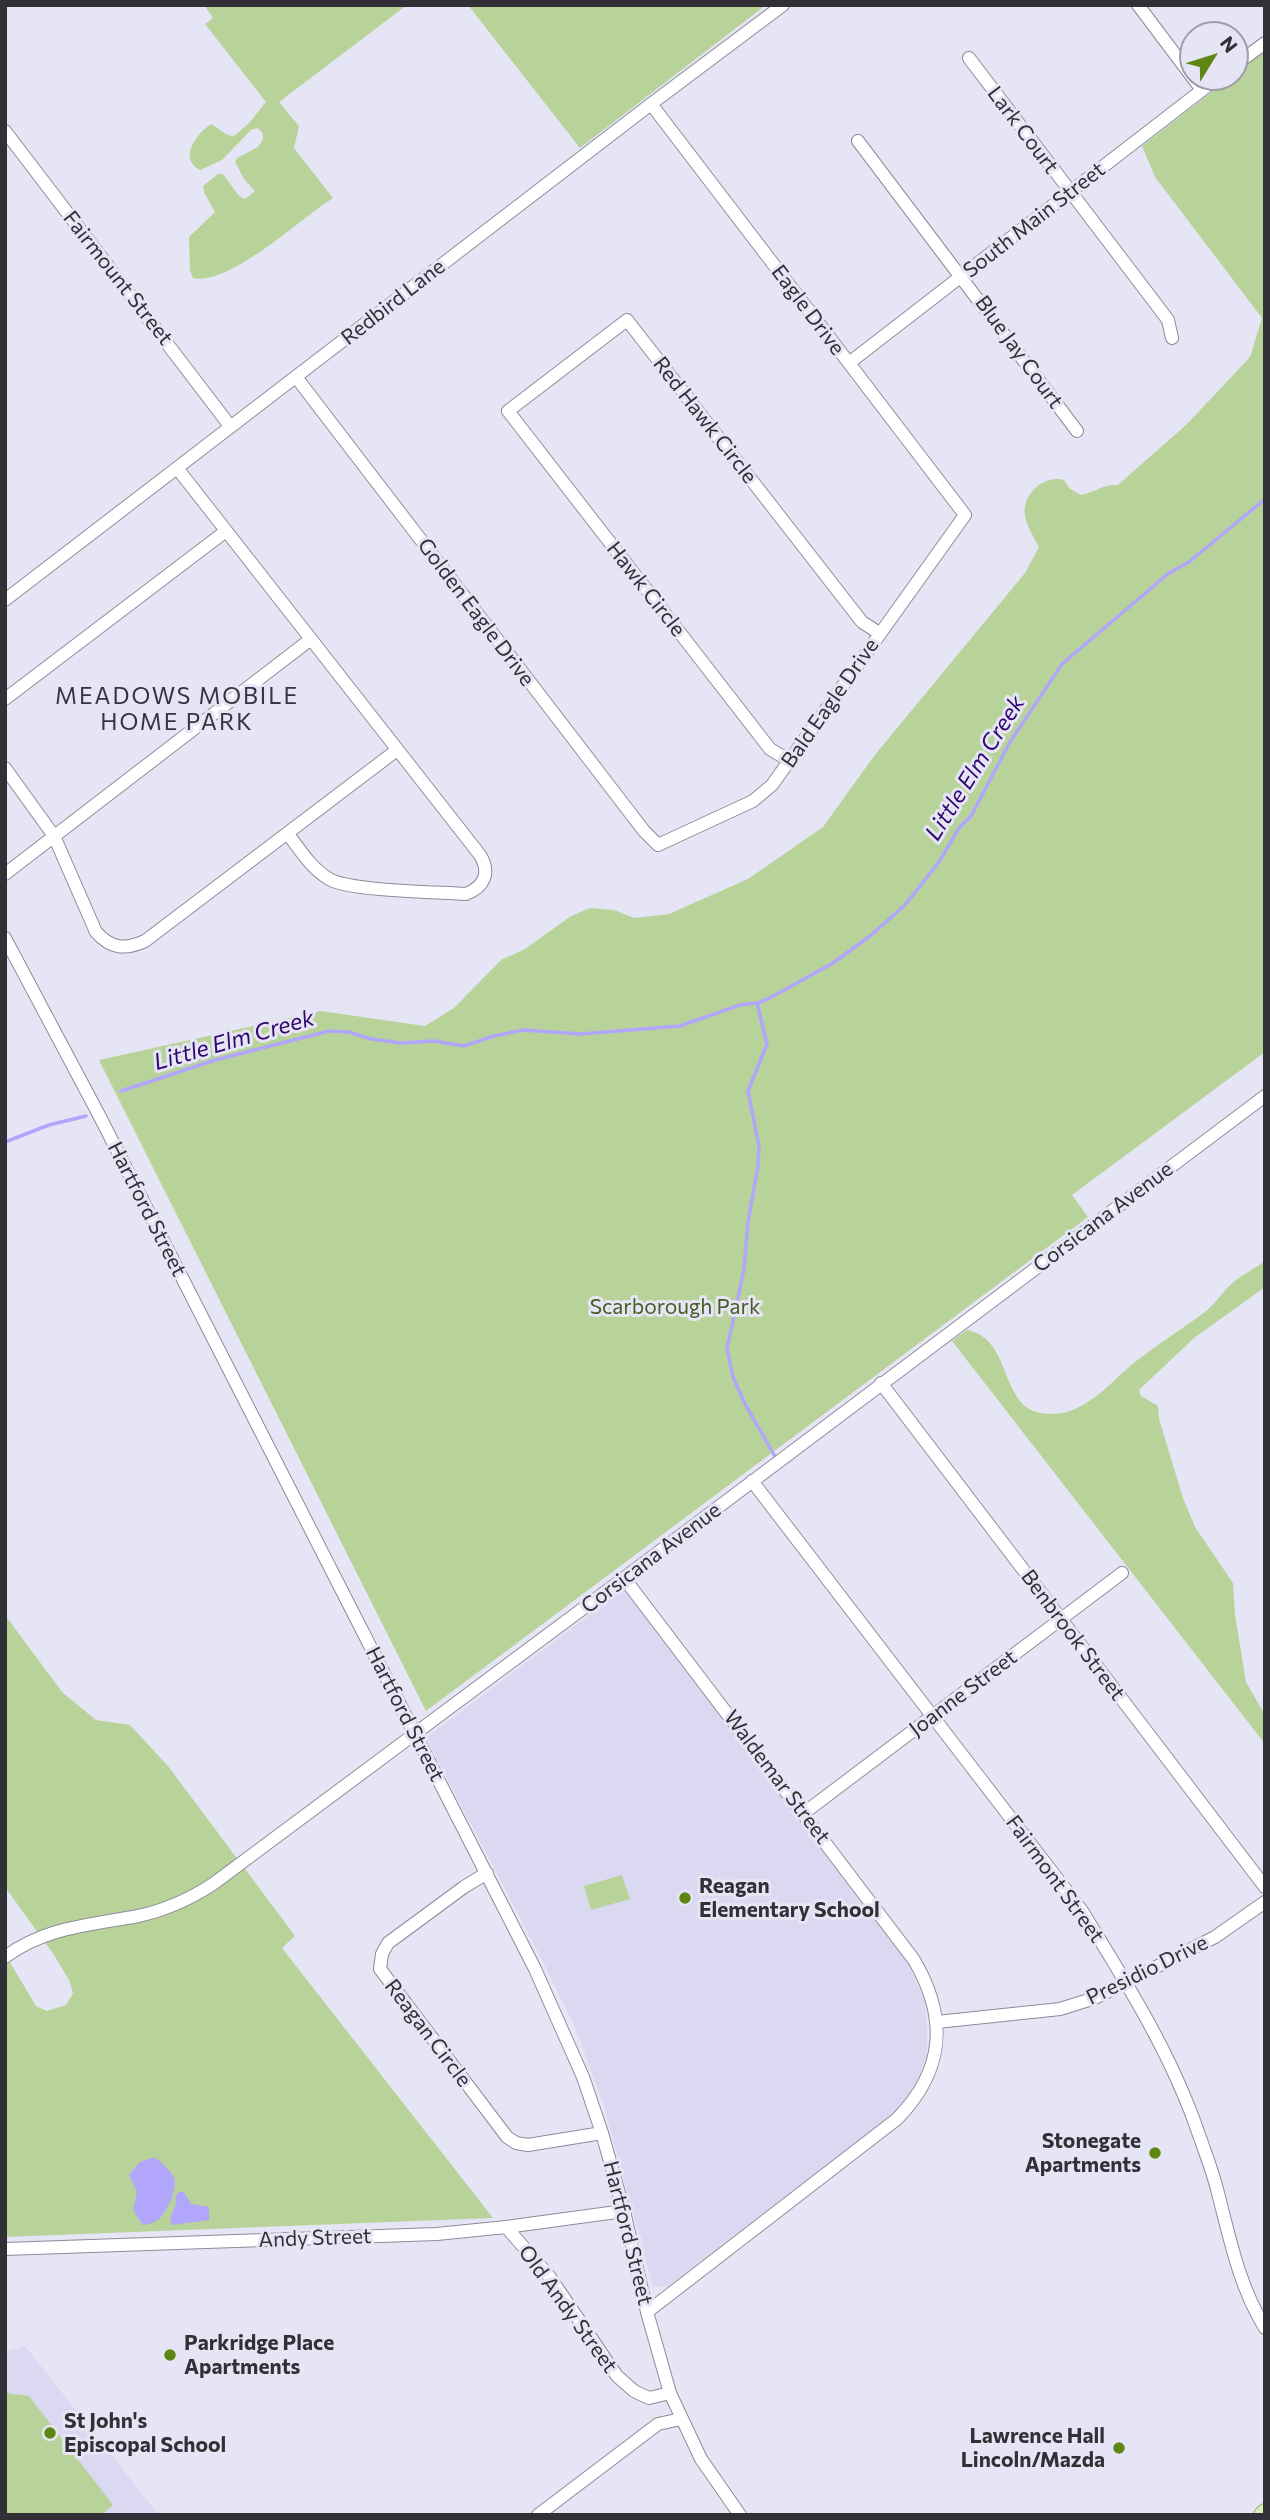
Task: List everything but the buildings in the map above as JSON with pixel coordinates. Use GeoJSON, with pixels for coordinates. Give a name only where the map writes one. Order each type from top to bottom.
{"type":"FeatureCollection","features":[{"type":"Feature","properties":{"kind":"street","name":"Redbird Lane"},"geometry":{"type":"LineString","coordinates":[[5,600],[783,5]]}},
{"type":"Feature","properties":{"kind":"street"},"geometry":{"type":"LineString","coordinates":[[1138,5],[1179,59]]}},
{"type":"Feature","properties":{"kind":"street"},"geometry":{"type":"LineString","coordinates":[[1249,55],[1265,43]]}},
{"type":"Feature","properties":{"kind":"street","name":"Lark Court"},"geometry":{"type":"LineString","coordinates":[[969,58],[1168,320],[1172,338]]}},
{"type":"Feature","properties":{"kind":"street","name":"South Main Street"},"geometry":{"type":"LineString","coordinates":[[849,363],[1201,91]]}},
{"type":"Feature","properties":{"kind":"street","name":"Eagle Drive"},"geometry":{"type":"LineString","coordinates":[[651,104],[965,515]]}},
{"type":"Feature","properties":{"kind":"street","name":"Fairmount Street"},"geometry":{"type":"LineString","coordinates":[[5,131],[230,426]]}},
{"type":"Feature","properties":{"kind":"street","name":"Blue Jay Court"},"geometry":{"type":"LineString","coordinates":[[858,141],[1077,431]]}},
{"type":"Feature","properties":{"kind":"street","name":"Red Hawk Circle"},"geometry":{"type":"LineString","coordinates":[[508,411],[627,320],[862,622],[879,633]]}},
{"type":"Feature","properties":{"kind":"street","name":"Golden Eagle Drive"},"geometry":{"type":"LineString","coordinates":[[296,377],[644,831],[658,845]]}},
{"type":"Feature","properties":{"kind":"street","name":"Hawk Circle"},"geometry":{"type":"LineString","coordinates":[[508,411],[770,749],[790,761]]}},
{"type":"Feature","properties":{"kind":"street"},"geometry":{"type":"LineString","coordinates":[[177,468],[485,864],[484,882],[476,890],[466,894],[355,886],[331,880],[314,867],[288,834]]}},
{"type":"Feature","properties":{"kind":"street","name":"Bald Eagle Drive"},"geometry":{"type":"LineString","coordinates":[[658,845],[753,801],[772,785],[965,515]]}},
{"type":"Feature","properties":{"kind":"street"},"geometry":{"type":"LineString","coordinates":[[5,699],[226,531]]}},
{"type":"Feature","properties":{"kind":"street"},"geometry":{"type":"LineString","coordinates":[[5,874],[311,639]]}},
{"type":"Feature","properties":{"kind":"street"},"geometry":{"type":"LineString","coordinates":[[5,768],[54,836],[96,932],[106,943],[131,947],[145,941],[397,750]]}},
{"type":"Feature","properties":{"kind":"street","name":"Hartford Street"},"geometry":{"type":"LineString","coordinates":[[5,938],[99,1115],[487,1873],[572,2050],[602,2133],[670,2393],[702,2459],[740,2515]]}},
{"type":"Feature","properties":{"kind":"street","name":"Corsicana Avenue"},"geometry":{"type":"LineString","coordinates":[[5,1957],[35,1939],[58,1930],[141,1915],[191,1898],[416,1734],[1265,1096]]}},
{"type":"Feature","properties":{"kind":"street","name":"Benbrook Street"},"geometry":{"type":"LineString","coordinates":[[881,1383],[1265,1887]]}},
{"type":"Feature","properties":{"kind":"street","name":"Fairmont Street"},"geometry":{"type":"LineString","coordinates":[[752,1481],[1082,1911],[1127,1982],[1187,2101],[1217,2189],[1232,2252],[1265,2328]]}},
{"type":"Feature","properties":{"kind":"street","name":"Joanne Street"},"geometry":{"type":"LineString","coordinates":[[804,1813],[1122,1573]]}},
{"type":"Feature","properties":{"kind":"street","name":"Waldemar Street"},"geometry":{"type":"LineString","coordinates":[[624,1578],[914,1960],[931,1995],[937,2022],[934,2054],[928,2076],[916,2098],[897,2119],[647,2312]]}},
{"type":"Feature","properties":{"kind":"street","name":"Reagan Circle"},"geometry":{"type":"LineString","coordinates":[[487,1873],[388,1943],[382,1954],[380,1969],[508,2137],[516,2143],[528,2145],[602,2133]]}},
{"type":"Feature","properties":{"kind":"street","name":"Presidio Drive"},"geometry":{"type":"LineString","coordinates":[[937,2022],[1060,2009],[1095,1998],[1215,1937],[1265,1902]]}},
{"type":"Feature","properties":{"kind":"street","name":"Andy Street"},"geometry":{"type":"LineString","coordinates":[[5,2249],[437,2234],[624,2211]]}},
{"type":"Feature","properties":{"kind":"street","name":"Old Andy Street"},"geometry":{"type":"LineString","coordinates":[[506,2227],[549,2276],[617,2376],[634,2392],[649,2398],[670,2393]]}},
{"type":"Feature","properties":{"kind":"street"},"geometry":{"type":"LineString","coordinates":[[538,2515],[658,2424],[681,2418]]}},
{"type":"Feature","properties":{"kind":"shaded area","name":"Reagan Elementary School"},"geometry":{"type":"Polygon","coordinates":[[[625,1588],[906,1959],[925,2002],[927,2030],[927,2055],[918,2079],[905,2101],[884,2121],[668,2286],[653,2287],[604,2106],[575,2027],[426,1738],[625,1588]]]}},
{"type":"Feature","properties":{"kind":"shaded area"},"geometry":{"type":"Polygon","coordinates":[[[154,2157],[172,2174],[175,2182],[171,2200],[162,2216],[143,2225],[133,2210],[137,2192],[129,2175],[140,2162],[154,2157]]]}},
{"type":"Feature","properties":{"kind":"shaded area"},"geometry":{"type":"Polygon","coordinates":[[[179,2192],[184,2192],[191,2204],[209,2207],[209,2220],[172,2225],[170,2218],[176,2204],[175,2197],[179,2192]]]}},
{"type":"Feature","properties":{"kind":"shaded area","name":"St John's Episcopal School"},"geometry":{"type":"Polygon","coordinates":[[[25,2346],[159,2515],[5,2515],[5,2352],[25,2346]]]}},
{"type":"Feature","properties":{"kind":"green space"},"geometry":{"type":"Polygon","coordinates":[[[204,5],[407,5],[279,102],[299,126],[294,148],[333,198],[265,248],[226,272],[208,278],[193,278],[190,271],[189,237],[215,212],[203,186],[218,174],[223,174],[239,196],[245,199],[255,191],[244,179],[235,162],[237,158],[258,147],[263,139],[262,132],[257,128],[251,130],[222,160],[200,170],[190,160],[192,147],[195,140],[211,124],[234,136],[266,102],[205,24],[213,18],[204,5]]]}},
{"type":"Feature","properties":{"kind":"green space"},"geometry":{"type":"Polygon","coordinates":[[[468,5],[766,5],[580,148],[468,5]]]}},
{"type":"Feature","properties":{"kind":"green space","name":"Scarborough Park"},"geometry":{"type":"Polygon","coordinates":[[[1265,50],[1265,1052],[1072,1195],[1088,1217],[426,1711],[99,1060],[321,1011],[425,1026],[454,1008],[501,960],[525,949],[571,916],[590,908],[614,910],[634,918],[669,914],[748,879],[823,827],[874,756],[1025,573],[1039,547],[1025,516],[1030,494],[1042,483],[1056,479],[1064,480],[1070,489],[1081,495],[1118,485],[1187,424],[1250,357],[1262,318],[1155,177],[1142,146],[1213,91],[1249,91],[1249,62],[1265,50]]]}},
{"type":"Feature","properties":{"kind":"green space"},"geometry":{"type":"Polygon","coordinates":[[[1265,1261],[1265,1287],[1194,1338],[1139,1390],[1141,1396],[1158,1406],[1159,1419],[1183,1498],[1195,1527],[1233,1583],[1235,1615],[1246,1682],[1265,1715],[1265,1744],[952,1341],[967,1330],[980,1335],[996,1352],[1011,1386],[1026,1407],[1046,1414],[1067,1412],[1095,1397],[1135,1362],[1205,1312],[1234,1282],[1265,1261]]]}},
{"type":"Feature","properties":{"kind":"green space"},"geometry":{"type":"Polygon","coordinates":[[[5,1615],[62,1692],[96,1720],[130,1725],[168,1766],[295,1936],[282,1948],[493,2218],[5,2237],[5,1954],[36,2006],[47,2011],[66,2005],[73,1993],[69,1980],[54,1955],[5,1887],[5,1615]]]}},
{"type":"Feature","properties":{"kind":"green space"},"geometry":{"type":"Polygon","coordinates":[[[622,1875],[630,1899],[591,1910],[584,1886],[622,1875]]]}},
{"type":"Feature","properties":{"kind":"green space"},"geometry":{"type":"Polygon","coordinates":[[[6,2393],[29,2396],[113,2505],[101,2515],[5,2515],[6,2393]]]}},
{"type":"Feature","properties":{"kind":"waterway","name":"Little Elm Creek"},"geometry":{"type":"LineString","coordinates":[[121,1091],[215,1060],[329,1031],[349,1032],[371,1039],[401,1043],[434,1041],[464,1046],[523,1030],[581,1034],[680,1026],[740,1005],[768,999],[833,963],[870,936],[905,905],[939,862],[959,828],[971,816],[1010,742],[1062,664],[1169,573],[1189,562],[1265,499]]}},
{"type":"Feature","properties":{"kind":"waterway"},"geometry":{"type":"LineString","coordinates":[[757,1003],[767,1044],[748,1091],[759,1146],[758,1166],[748,1222],[744,1269],[727,1349],[733,1377],[745,1404],[777,1460]]}},
{"type":"Feature","properties":{"kind":"waterway","name":"Little Elm Creek"},"geometry":{"type":"LineString","coordinates":[[5,1142],[49,1125],[86,1116]]}},
{"type":"Feature","properties":{"kind":"place","name":"Reagan Elementary School"},"geometry":{"type":"Point","coordinates":[685,1898]}},
{"type":"Feature","properties":{"kind":"place","name":"Stonegate Apartments"},"geometry":{"type":"Point","coordinates":[1155,2153]}},
{"type":"Feature","properties":{"kind":"place","name":"Parkridge Place Apartments"},"geometry":{"type":"Point","coordinates":[170,2355]}},
{"type":"Feature","properties":{"kind":"place","name":"St John's Episcopal School"},"geometry":{"type":"Point","coordinates":[50,2433]}},
{"type":"Feature","properties":{"kind":"place","name":"Lawrence Hall Lincoln/Mazda"},"geometry":{"type":"Point","coordinates":[1119,2448]}},
{"type":"Feature","properties":{"kind":"district","name":"MEADOWS MOBILE HOME PARK"},"geometry":{"type":"Point","coordinates":[177,709]}}]}
